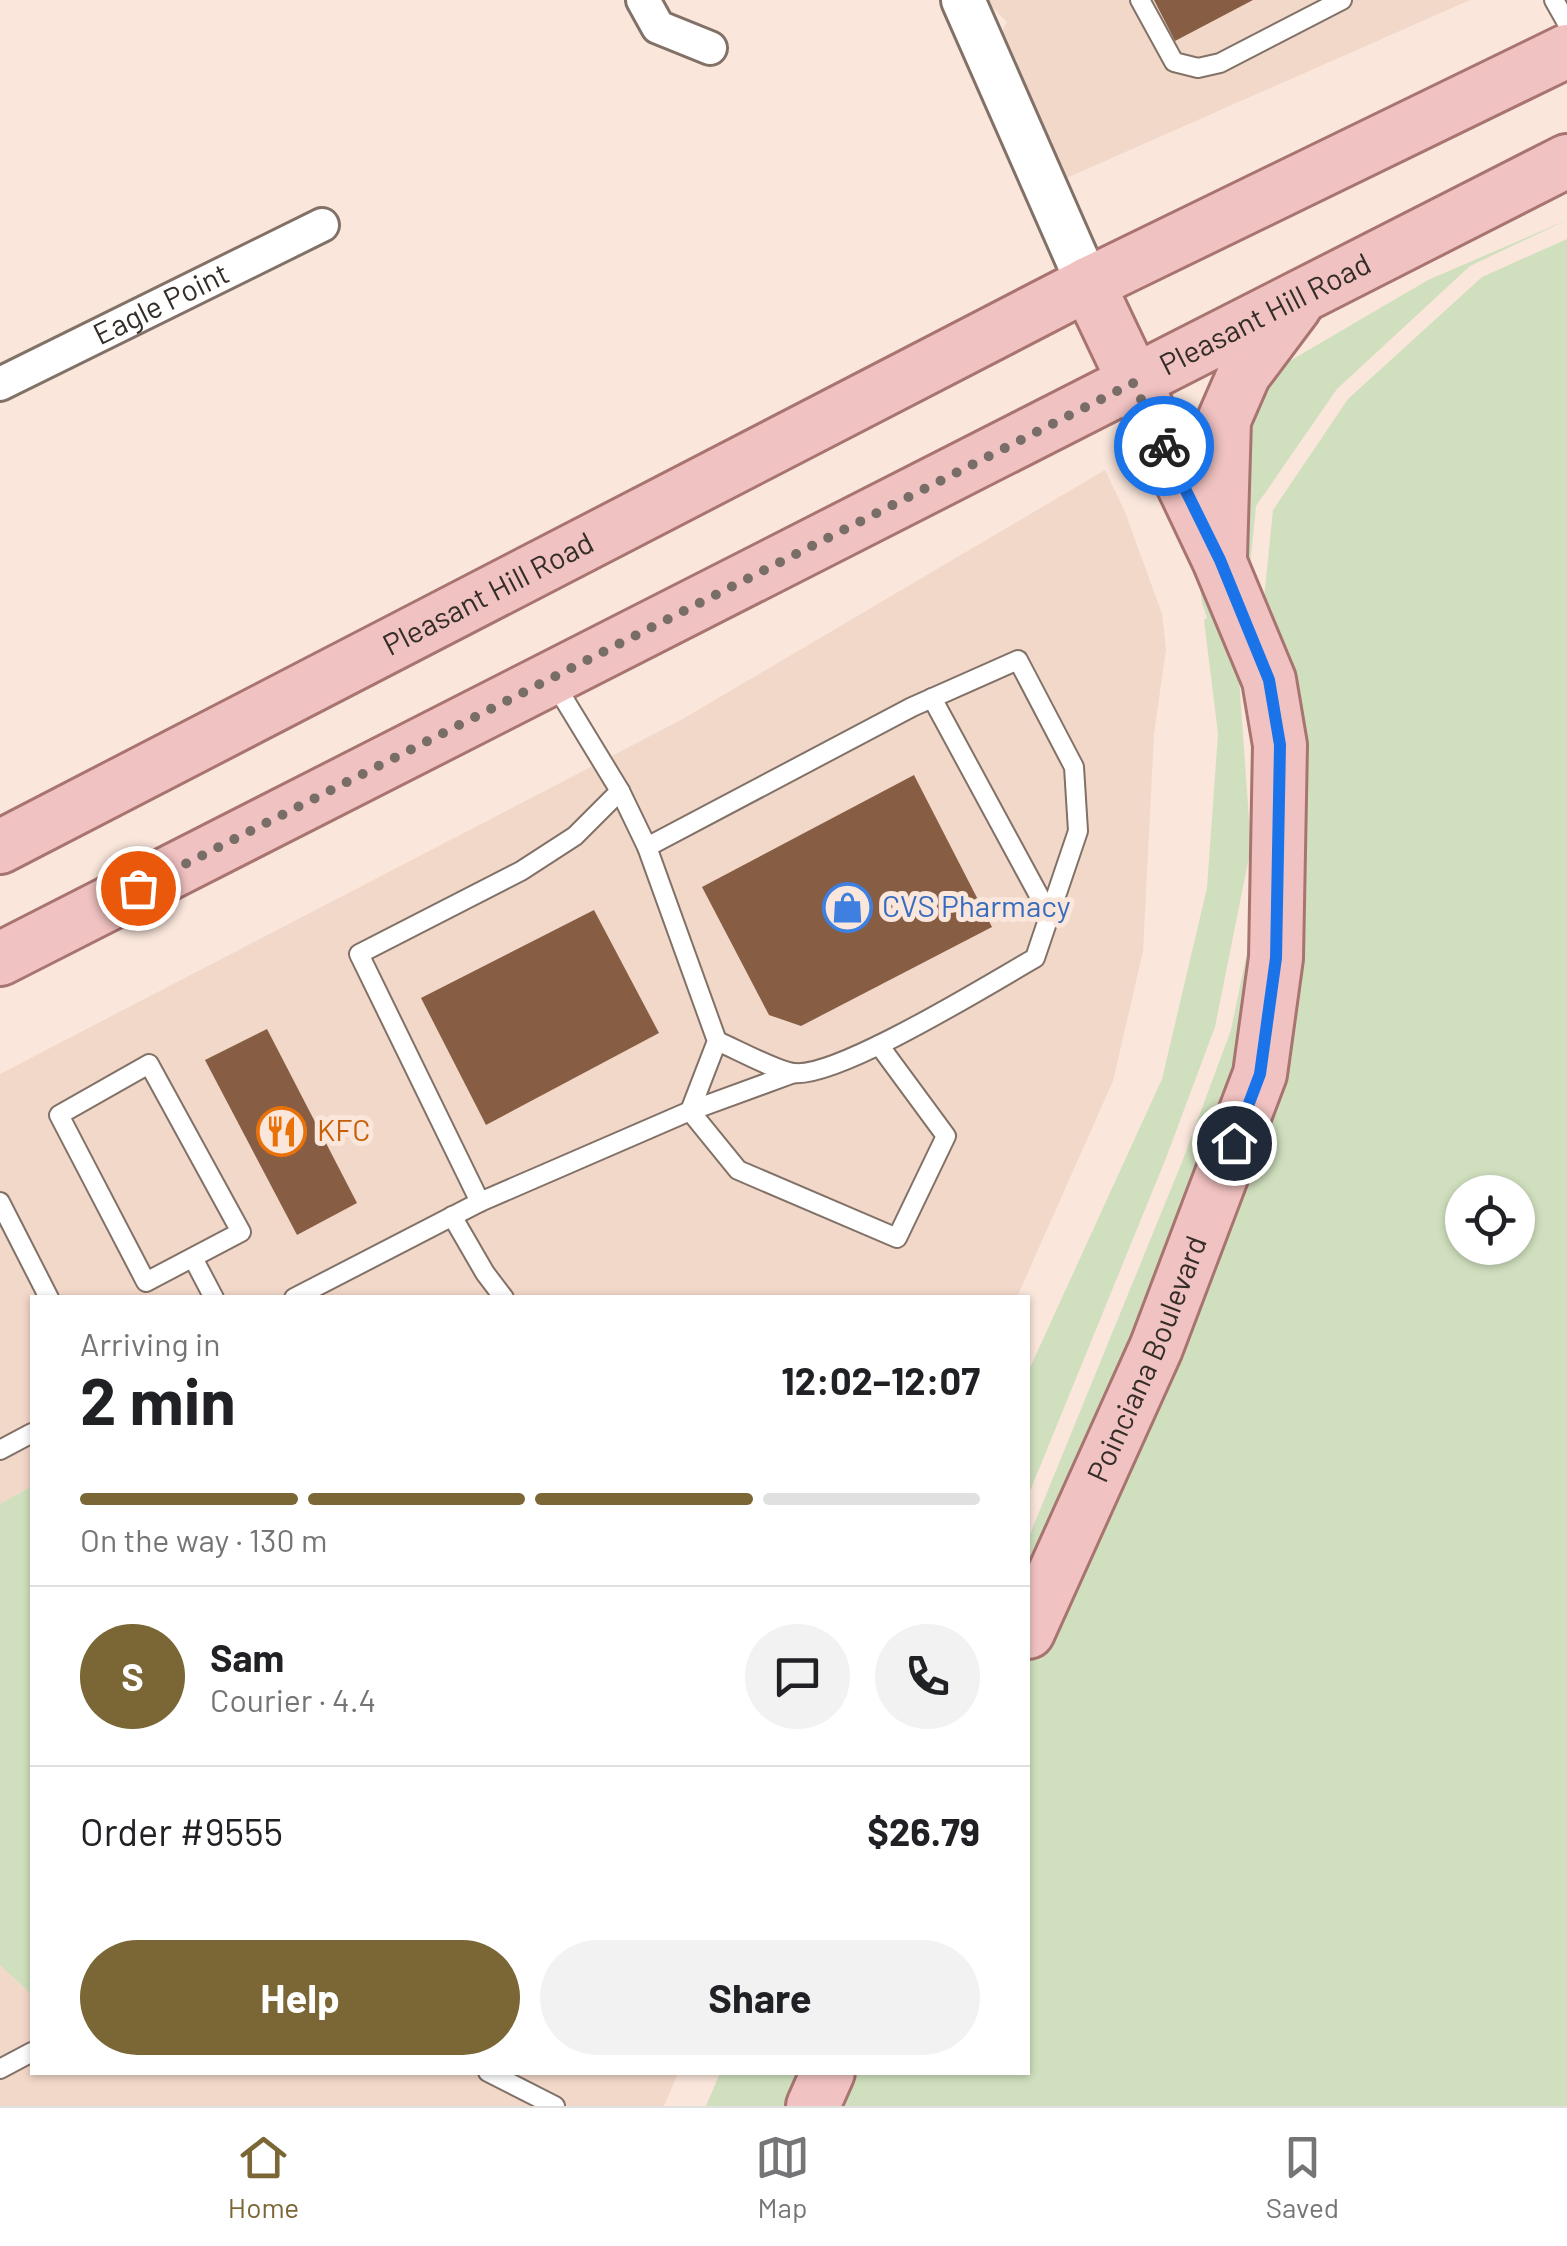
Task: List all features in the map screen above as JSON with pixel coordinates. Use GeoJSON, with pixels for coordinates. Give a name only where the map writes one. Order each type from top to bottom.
{"type":"FeatureCollection","features":[{"type":"Feature","properties":{"kind":"main road","name":"Pleasant Hill Road"},"geometry":{"type":"LineString","coordinates":[[0,847],[1088,284],[1567,50]]}},
{"type":"Feature","properties":{"kind":"main road","name":"Pleasant Hill Road"},"geometry":{"type":"LineString","coordinates":[[0,959],[1567,161]]}},
{"type":"Feature","properties":{"kind":"main road","name":"Poinciana Boulevard"},"geometry":{"type":"LineString","coordinates":[[1030,1628],[1156,1348],[1260,1074],[1276,958],[1280,745],[1269,680],[1220,560],[1088,284]]}},
{"type":"Feature","properties":{"kind":"main road"},"geometry":{"type":"LineString","coordinates":[[1220,560],[1224,420],[1244,374],[1305,292]]}},
{"type":"Feature","properties":{"kind":"main road"},"geometry":{"type":"LineString","coordinates":[[813,2106],[827,2075]]}},
{"type":"Feature","properties":{"kind":"street"},"geometry":{"type":"LineString","coordinates":[[643,0],[658,27],[710,48]]}},
{"type":"Feature","properties":{"kind":"street"},"geometry":{"type":"LineString","coordinates":[[962,0],[1088,284]]}},
{"type":"Feature","properties":{"kind":"street","name":"Eagle Point"},"geometry":{"type":"LineString","coordinates":[[0,384],[322,225]]}},
{"type":"Feature","properties":{"kind":"lane"},"geometry":{"type":"LineString","coordinates":[[1140,0],[1174,62],[1198,68],[1220,63],[1342,0]]}},
{"type":"Feature","properties":{"kind":"lane"},"geometry":{"type":"LineString","coordinates":[[1554,0],[1567,23]]}},
{"type":"Feature","properties":{"kind":"lane"},"geometry":{"type":"LineString","coordinates":[[300,1295],[480,1202],[690,1111],[878,1045],[1035,958],[1078,830],[1074,767],[1018,660],[932,698],[647,847]]}},
{"type":"Feature","properties":{"kind":"lane"},"geometry":{"type":"LineString","coordinates":[[550,676],[620,790],[647,847],[717,1041],[690,1111]]}},
{"type":"Feature","properties":{"kind":"lane"},"geometry":{"type":"LineString","coordinates":[[932,698],[1050,916]]}},
{"type":"Feature","properties":{"kind":"lane"},"geometry":{"type":"LineString","coordinates":[[480,1202],[359,954],[521,871],[575,836],[620,790]]}},
{"type":"Feature","properties":{"kind":"lane"},"geometry":{"type":"LineString","coordinates":[[717,1041],[794,1074]]}},
{"type":"Feature","properties":{"kind":"lane"},"geometry":{"type":"LineString","coordinates":[[690,1111],[738,1170],[898,1238],[946,1136],[878,1045]]}},
{"type":"Feature","properties":{"kind":"lane"},"geometry":{"type":"LineString","coordinates":[[148,1064],[241,1232],[193,1258],[146,1282],[60,1115],[148,1064]]}},
{"type":"Feature","properties":{"kind":"lane"},"geometry":{"type":"LineString","coordinates":[[0,1202],[47,1295]]}},
{"type":"Feature","properties":{"kind":"lane"},"geometry":{"type":"LineString","coordinates":[[452,1216],[502,1295]]}},
{"type":"Feature","properties":{"kind":"lane"},"geometry":{"type":"LineString","coordinates":[[193,1258],[212,1295]]}},
{"type":"Feature","properties":{"kind":"lane"},"geometry":{"type":"LineString","coordinates":[[0,1450],[30,1434]]}},
{"type":"Feature","properties":{"kind":"lane"},"geometry":{"type":"LineString","coordinates":[[0,2068],[30,2053]]}},
{"type":"Feature","properties":{"kind":"lane"},"geometry":{"type":"LineString","coordinates":[[494,2075],[555,2106]]}},
{"type":"Feature","properties":{"kind":"shaded area"},"geometry":{"type":"Polygon","coordinates":[[[985,0],[1470,0],[1037,191],[989,53],[1007,22],[985,0]]]}},
{"type":"Feature","properties":{"kind":"shaded area"},"geometry":{"type":"Polygon","coordinates":[[[1105,470],[1125,512],[1162,614],[1166,649],[1154,734],[1143,951],[1113,1081],[1018,1295],[30,1295],[30,1487],[0,1504],[0,1074],[681,720],[1105,470]]]}},
{"type":"Feature","properties":{"kind":"shaded area"},"geometry":{"type":"Polygon","coordinates":[[[0,1965],[30,1993],[30,2075],[677,2075],[664,2106],[0,2106],[0,1965]]]}},
{"type":"Feature","properties":{"kind":"green space"},"geometry":{"type":"Polygon","coordinates":[[[1567,220],[1470,266],[1337,389],[1256,506],[1239,678],[1251,847],[1215,1027],[1030,1491],[1030,1368],[1162,1079],[1207,888],[1218,734],[1194,535],[1254,382],[1428,280],[1567,220]]]}},
{"type":"Feature","properties":{"kind":"green space"},"geometry":{"type":"Polygon","coordinates":[[[1567,239],[1567,2106],[812,2106],[816,2075],[1030,2075],[1030,1534],[1182,1162],[1231,1030],[1269,846],[1256,678],[1273,510],[1348,399],[1482,277],[1567,239]]]}},
{"type":"Feature","properties":{"kind":"green space"},"geometry":{"type":"Polygon","coordinates":[[[30,1487],[30,1993],[0,1965],[0,1504],[30,1487]]]}},
{"type":"Feature","properties":{"kind":"green space"},"geometry":{"type":"Polygon","coordinates":[[[719,2075],[798,2075],[795,2106],[706,2106],[719,2075]]]}},
{"type":"Feature","properties":{"kind":"building"},"geometry":{"type":"Polygon","coordinates":[[[1154,0],[1253,0],[1175,41],[1154,0]]]}},
{"type":"Feature","properties":{"kind":"building","name":"CVS Pharmacy"},"geometry":{"type":"Polygon","coordinates":[[[914,775],[992,927],[801,1026],[769,1015],[702,887],[914,775]]]}},
{"type":"Feature","properties":{"kind":"building"},"geometry":{"type":"Polygon","coordinates":[[[594,910],[659,1033],[486,1125],[421,998],[594,910]]]}},
{"type":"Feature","properties":{"kind":"building","name":"KFC"},"geometry":{"type":"Polygon","coordinates":[[[267,1029],[357,1203],[297,1235],[205,1060],[267,1029]]]}},
{"type":"Feature","properties":{"kind":"way so far"},"geometry":{"type":"LineString","coordinates":[[138,888],[1133,383],[1164,446]]}},
{"type":"Feature","properties":{"kind":"place","name":"CVS Pharmacy"},"geometry":{"type":"Point","coordinates":[847,907]}},
{"type":"Feature","properties":{"kind":"place","name":"KFC"},"geometry":{"type":"Point","coordinates":[282,1131]}},
{"type":"Feature","properties":{"kind":"route"},"geometry":{"type":"LineString","coordinates":[[1164,446],[1220,560],[1269,680],[1280,745],[1276,958],[1260,1074],[1234,1143]]}}]}
